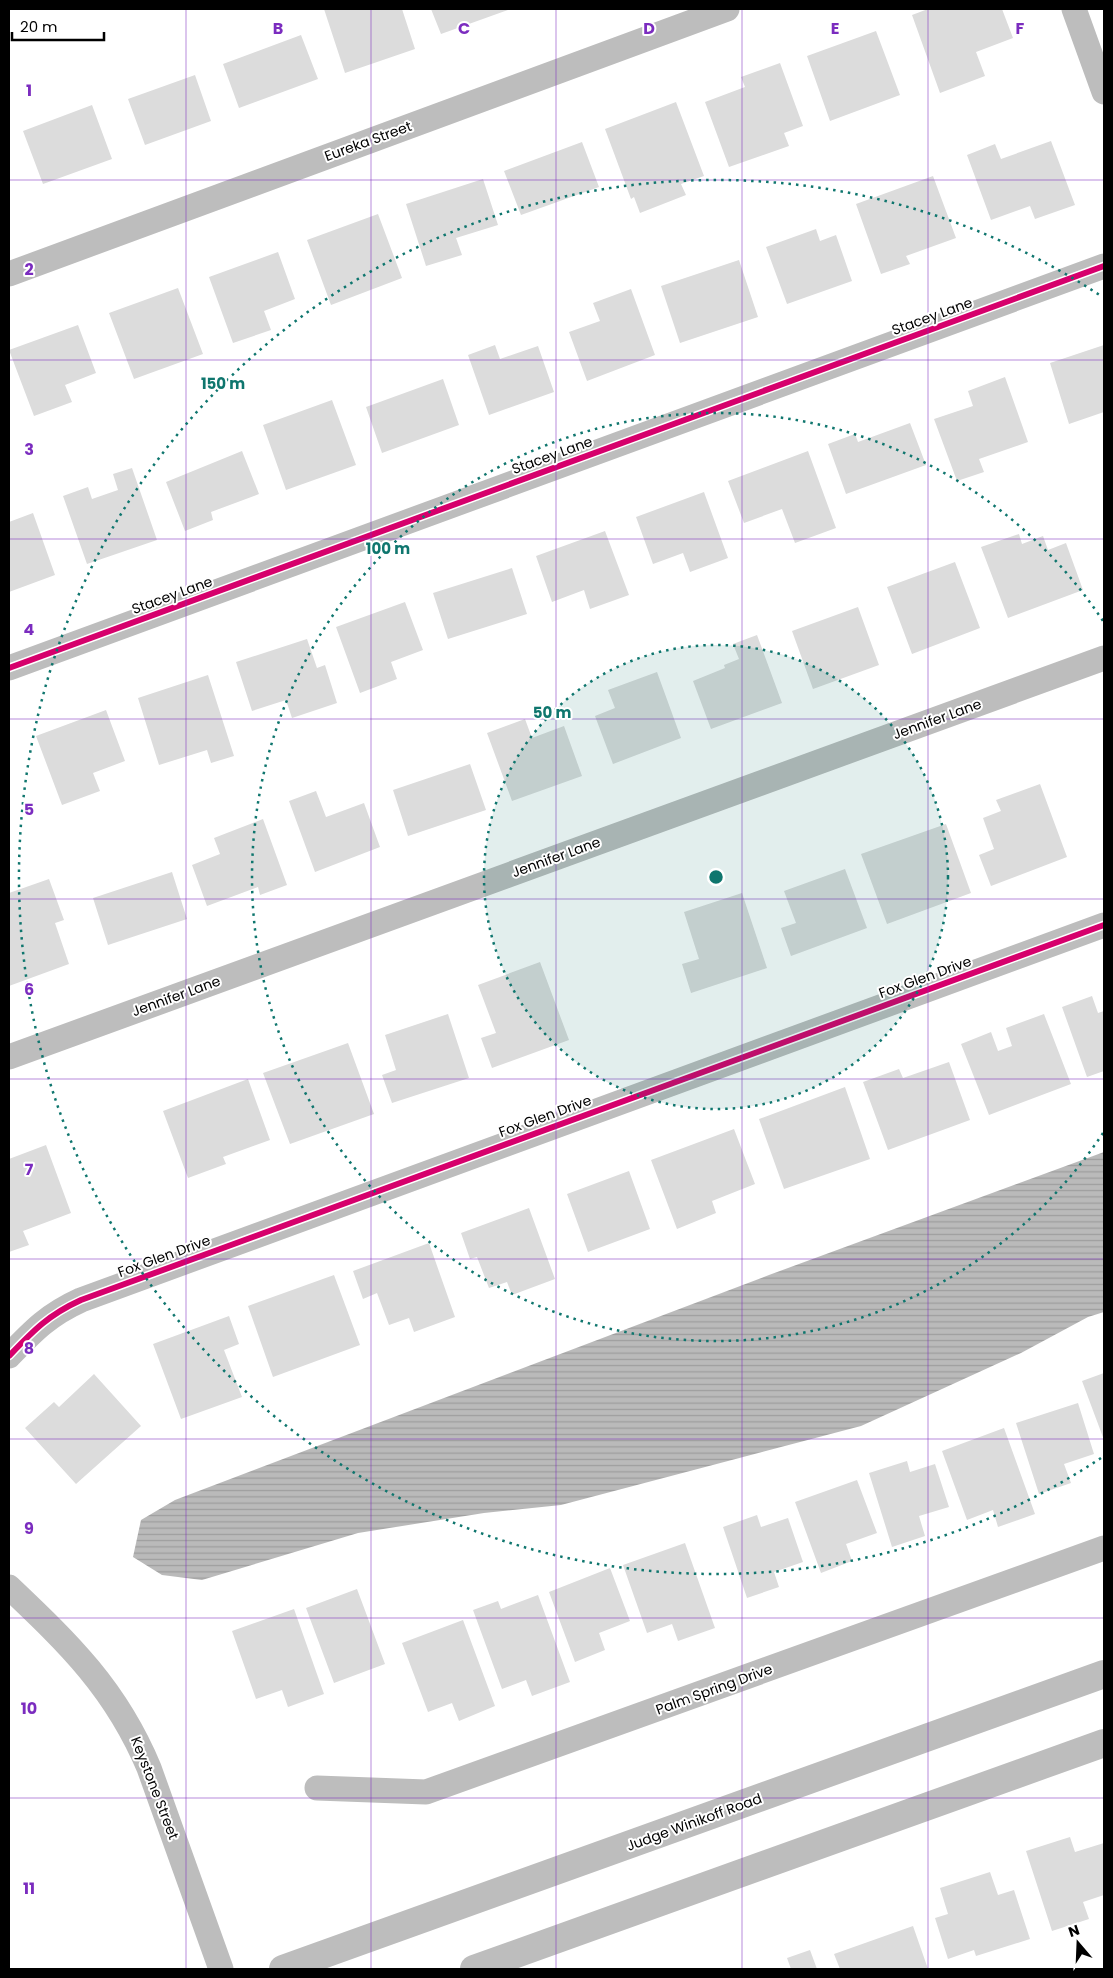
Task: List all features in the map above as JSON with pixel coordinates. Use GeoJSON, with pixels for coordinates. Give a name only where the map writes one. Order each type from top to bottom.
{"type":"FeatureCollection","features":[{"type":"Feature","properties":{"kind":"street","name":"Eureka Street"},"geometry":{"type":"LineString","coordinates":[[9,274],[727,9]]}},
{"type":"Feature","properties":{"kind":"street"},"geometry":{"type":"LineString","coordinates":[[1074,9],[1104,92]]}},
{"type":"Feature","properties":{"kind":"street","name":"Stacey Lane"},"geometry":{"type":"LineString","coordinates":[[9,668],[1104,266]]}},
{"type":"Feature","properties":{"kind":"street","name":"Jennifer Lane"},"geometry":{"type":"LineString","coordinates":[[9,1057],[1104,658]]}},
{"type":"Feature","properties":{"kind":"street","name":"Fox Glen Drive"},"geometry":{"type":"LineString","coordinates":[[9,1356],[41,1323],[60,1310],[81,1300],[1104,925]]}},
{"type":"Feature","properties":{"kind":"street","name":"Palm Spring Drive"},"geometry":{"type":"LineString","coordinates":[[317,1788],[426,1792],[1104,1548]]}},
{"type":"Feature","properties":{"kind":"street","name":"Keystone Street"},"geometry":{"type":"LineString","coordinates":[[9,1587],[55,1630],[80,1658],[112,1697],[126,1719],[139,1743],[149,1768],[221,1969]]}},
{"type":"Feature","properties":{"kind":"street","name":"Judge Winikoff Road"},"geometry":{"type":"LineString","coordinates":[[283,1969],[1104,1674]]}},
{"type":"Feature","properties":{"kind":"street"},"geometry":{"type":"LineString","coordinates":[[474,1969],[1104,1743]]}},
{"type":"Feature","properties":{"kind":"shaded area"},"geometry":{"type":"Polygon","coordinates":[[[1104,1152],[1104,1312],[1088,1317],[1021,1353],[861,1426],[561,1505],[484,1513],[358,1533],[202,1580],[162,1575],[133,1557],[141,1520],[175,1500],[769,1275],[1104,1152]]]}},
{"type":"Feature","properties":{"kind":"building"},"geometry":{"type":"Polygon","coordinates":[[[324,9],[402,9],[415,49],[345,73],[324,9]]]}},
{"type":"Feature","properties":{"kind":"building"},"geometry":{"type":"Polygon","coordinates":[[[431,9],[511,9],[441,34],[431,9]]]}},
{"type":"Feature","properties":{"kind":"building"},"geometry":{"type":"Polygon","coordinates":[[[928,9],[1002,9],[1013,38],[976,52],[985,76],[940,93],[912,15],[928,9]]]}},
{"type":"Feature","properties":{"kind":"building"},"geometry":{"type":"Polygon","coordinates":[[[876,31],[900,95],[830,121],[807,56],[876,31]]]}},
{"type":"Feature","properties":{"kind":"building"},"geometry":{"type":"Polygon","coordinates":[[[301,35],[318,79],[239,108],[223,64],[301,35]]]}},
{"type":"Feature","properties":{"kind":"building"},"geometry":{"type":"Polygon","coordinates":[[[780,63],[803,126],[784,133],[789,146],[729,167],[705,102],[745,87],[741,77],[780,63]]]}},
{"type":"Feature","properties":{"kind":"building"},"geometry":{"type":"Polygon","coordinates":[[[195,75],[211,121],[145,145],[128,99],[195,75]]]}},
{"type":"Feature","properties":{"kind":"building"},"geometry":{"type":"Polygon","coordinates":[[[676,102],[704,176],[681,184],[686,195],[640,213],[634,197],[631,199],[605,129],[676,102]]]}},
{"type":"Feature","properties":{"kind":"building"},"geometry":{"type":"Polygon","coordinates":[[[92,105],[112,159],[43,184],[23,131],[92,105]]]}},
{"type":"Feature","properties":{"kind":"building"},"geometry":{"type":"Polygon","coordinates":[[[1051,141],[1075,205],[1035,219],[1030,206],[991,220],[967,155],[995,144],[1001,159],[1051,141]]]}},
{"type":"Feature","properties":{"kind":"building"},"geometry":{"type":"Polygon","coordinates":[[[582,142],[599,187],[521,215],[504,171],[582,142]]]}},
{"type":"Feature","properties":{"kind":"building"},"geometry":{"type":"Polygon","coordinates":[[[933,176],[956,238],[906,256],[910,264],[881,274],[856,204],[933,176]]]}},
{"type":"Feature","properties":{"kind":"building"},"geometry":{"type":"Polygon","coordinates":[[[483,179],[498,225],[456,238],[462,255],[426,266],[406,204],[483,179]]]}},
{"type":"Feature","properties":{"kind":"building"},"geometry":{"type":"Polygon","coordinates":[[[378,214],[402,278],[331,305],[307,240],[378,214]]]}},
{"type":"Feature","properties":{"kind":"building"},"geometry":{"type":"Polygon","coordinates":[[[816,229],[820,241],[836,235],[852,281],[787,304],[766,247],[816,229]]]}},
{"type":"Feature","properties":{"kind":"building"},"geometry":{"type":"Polygon","coordinates":[[[278,252],[295,299],[264,311],[271,330],[233,343],[209,277],[278,252]]]}},
{"type":"Feature","properties":{"kind":"building"},"geometry":{"type":"Polygon","coordinates":[[[739,260],[758,317],[680,343],[661,286],[739,260]]]}},
{"type":"Feature","properties":{"kind":"building"},"geometry":{"type":"Polygon","coordinates":[[[178,288],[203,354],[134,379],[109,313],[178,288]]]}},
{"type":"Feature","properties":{"kind":"building"},"geometry":{"type":"Polygon","coordinates":[[[631,289],[655,355],[587,381],[569,332],[600,321],[593,303],[631,289]]]}},
{"type":"Feature","properties":{"kind":"building"},"geometry":{"type":"Polygon","coordinates":[[[78,325],[96,373],[65,385],[72,402],[34,416],[9,350],[78,325]]]}},
{"type":"Feature","properties":{"kind":"building"},"geometry":{"type":"Polygon","coordinates":[[[495,345],[500,359],[538,346],[554,392],[489,415],[468,355],[495,345]]]}},
{"type":"Feature","properties":{"kind":"building"},"geometry":{"type":"Polygon","coordinates":[[[1104,345],[1104,412],[1069,424],[1050,363],[1104,345]]]}},
{"type":"Feature","properties":{"kind":"building"},"geometry":{"type":"Polygon","coordinates":[[[1005,377],[1028,442],[979,459],[984,472],[957,481],[934,419],[973,406],[968,391],[1005,377]]]}},
{"type":"Feature","properties":{"kind":"building"},"geometry":{"type":"Polygon","coordinates":[[[443,379],[459,425],[382,453],[366,407],[443,379]]]}},
{"type":"Feature","properties":{"kind":"building"},"geometry":{"type":"Polygon","coordinates":[[[332,400],[356,465],[286,490],[263,425],[332,400]]]}},
{"type":"Feature","properties":{"kind":"building"},"geometry":{"type":"Polygon","coordinates":[[[910,423],[926,465],[846,494],[828,444],[855,434],[858,442],[910,423]]]}},
{"type":"Feature","properties":{"kind":"building"},"geometry":{"type":"Polygon","coordinates":[[[242,451],[259,494],[211,512],[213,520],[185,531],[166,482],[242,451]]]}},
{"type":"Feature","properties":{"kind":"building"},"geometry":{"type":"Polygon","coordinates":[[[808,451],[836,528],[795,543],[782,509],[744,523],[728,481],[808,451]]]}},
{"type":"Feature","properties":{"kind":"building"},"geometry":{"type":"Polygon","coordinates":[[[132,468],[157,540],[87,564],[63,496],[88,487],[92,499],[118,490],[113,474],[132,468]]]}},
{"type":"Feature","properties":{"kind":"building"},"geometry":{"type":"Polygon","coordinates":[[[704,492],[728,558],[690,572],[683,553],[653,564],[636,517],[704,492]]]}},
{"type":"Feature","properties":{"kind":"building"},"geometry":{"type":"Polygon","coordinates":[[[33,513],[55,575],[9,592],[9,522],[33,513]]]}},
{"type":"Feature","properties":{"kind":"building"},"geometry":{"type":"Polygon","coordinates":[[[605,531],[629,595],[590,609],[584,590],[552,602],[536,556],[605,531]]]}},
{"type":"Feature","properties":{"kind":"building"},"geometry":{"type":"Polygon","coordinates":[[[1019,534],[1022,544],[1043,536],[1048,550],[1066,543],[1083,590],[1008,618],[981,547],[1019,534]]]}},
{"type":"Feature","properties":{"kind":"building"},"geometry":{"type":"Polygon","coordinates":[[[955,562],[980,628],[912,654],[887,587],[955,562]]]}},
{"type":"Feature","properties":{"kind":"building"},"geometry":{"type":"Polygon","coordinates":[[[512,568],[527,614],[448,639],[433,593],[512,568]]]}},
{"type":"Feature","properties":{"kind":"building"},"geometry":{"type":"Polygon","coordinates":[[[405,602],[423,650],[391,662],[397,679],[360,693],[336,627],[405,602]]]}},
{"type":"Feature","properties":{"kind":"building"},"geometry":{"type":"Polygon","coordinates":[[[858,607],[879,665],[813,689],[792,631],[858,607]]]}},
{"type":"Feature","properties":{"kind":"building"},"geometry":{"type":"Polygon","coordinates":[[[757,635],[782,703],[711,729],[693,681],[725,668],[724,665],[739,659],[733,644],[757,635]]]}},
{"type":"Feature","properties":{"kind":"building"},"geometry":{"type":"Polygon","coordinates":[[[307,639],[317,668],[325,665],[337,703],[292,718],[286,700],[252,711],[236,662],[307,639]]]}},
{"type":"Feature","properties":{"kind":"building"},"geometry":{"type":"Polygon","coordinates":[[[657,672],[681,738],[613,764],[595,716],[615,708],[608,690],[657,672]]]}},
{"type":"Feature","properties":{"kind":"building"},"geometry":{"type":"Polygon","coordinates":[[[208,675],[234,756],[211,763],[207,750],[159,765],[138,698],[208,675]]]}},
{"type":"Feature","properties":{"kind":"building"},"geometry":{"type":"Polygon","coordinates":[[[106,710],[125,761],[93,773],[100,791],[62,805],[36,736],[106,710]]]}},
{"type":"Feature","properties":{"kind":"building"},"geometry":{"type":"Polygon","coordinates":[[[525,719],[532,738],[564,726],[582,776],[512,801],[487,733],[525,719]]]}},
{"type":"Feature","properties":{"kind":"building"},"geometry":{"type":"Polygon","coordinates":[[[470,764],[486,810],[408,836],[393,790],[470,764]]]}},
{"type":"Feature","properties":{"kind":"building"},"geometry":{"type":"Polygon","coordinates":[[[1040,784],[1067,857],[991,886],[979,855],[994,849],[983,818],[1001,811],[996,800],[1040,784]]]}},
{"type":"Feature","properties":{"kind":"building"},"geometry":{"type":"Polygon","coordinates":[[[316,791],[326,817],[364,803],[380,847],[315,872],[289,801],[316,791]]]}},
{"type":"Feature","properties":{"kind":"building"},"geometry":{"type":"Polygon","coordinates":[[[263,819],[287,885],[260,895],[258,887],[207,906],[192,865],[220,854],[214,838],[263,819]]]}},
{"type":"Feature","properties":{"kind":"building"},"geometry":{"type":"Polygon","coordinates":[[[946,824],[971,893],[887,924],[861,854],[946,824]]]}},
{"type":"Feature","properties":{"kind":"building"},"geometry":{"type":"Polygon","coordinates":[[[845,869],[867,928],[791,956],[781,928],[796,923],[784,891],[845,869]]]}},
{"type":"Feature","properties":{"kind":"building"},"geometry":{"type":"Polygon","coordinates":[[[172,872],[187,919],[108,945],[93,898],[172,872]]]}},
{"type":"Feature","properties":{"kind":"building"},"geometry":{"type":"Polygon","coordinates":[[[49,879],[64,920],[55,923],[69,964],[9,986],[9,893],[49,879]]]}},
{"type":"Feature","properties":{"kind":"building"},"geometry":{"type":"Polygon","coordinates":[[[742,893],[767,968],[691,993],[682,964],[699,959],[684,912],[742,893]]]}},
{"type":"Feature","properties":{"kind":"building"},"geometry":{"type":"Polygon","coordinates":[[[540,962],[569,1040],[492,1068],[481,1038],[496,1033],[478,985],[540,962]]]}},
{"type":"Feature","properties":{"kind":"building"},"geometry":{"type":"Polygon","coordinates":[[[1092,996],[1098,1013],[1104,1011],[1104,1071],[1087,1077],[1062,1007],[1092,996]]]}},
{"type":"Feature","properties":{"kind":"building"},"geometry":{"type":"Polygon","coordinates":[[[448,1014],[469,1078],[392,1103],[382,1075],[396,1070],[385,1035],[448,1014]]]}},
{"type":"Feature","properties":{"kind":"building"},"geometry":{"type":"Polygon","coordinates":[[[1044,1014],[1071,1084],[989,1115],[961,1044],[991,1032],[998,1051],[1012,1046],[1006,1028],[1044,1014]]]}},
{"type":"Feature","properties":{"kind":"building"},"geometry":{"type":"Polygon","coordinates":[[[348,1043],[374,1114],[290,1144],[263,1073],[348,1043]]]}},
{"type":"Feature","properties":{"kind":"building"},"geometry":{"type":"Polygon","coordinates":[[[949,1062],[970,1120],[888,1150],[863,1082],[899,1069],[903,1078],[949,1062]]]}},
{"type":"Feature","properties":{"kind":"building"},"geometry":{"type":"Polygon","coordinates":[[[248,1079],[270,1140],[223,1157],[226,1164],[188,1178],[163,1111],[248,1079]]]}},
{"type":"Feature","properties":{"kind":"building"},"geometry":{"type":"Polygon","coordinates":[[[845,1087],[870,1159],[784,1189],[759,1119],[845,1087]]]}},
{"type":"Feature","properties":{"kind":"building"},"geometry":{"type":"Polygon","coordinates":[[[734,1129],[755,1184],[712,1201],[716,1213],[677,1229],[651,1160],[734,1129]]]}},
{"type":"Feature","properties":{"kind":"building"},"geometry":{"type":"Polygon","coordinates":[[[46,1145],[71,1213],[23,1231],[29,1245],[9,1252],[9,1159],[46,1145]]]}},
{"type":"Feature","properties":{"kind":"building"},"geometry":{"type":"Polygon","coordinates":[[[629,1171],[650,1229],[588,1252],[567,1194],[629,1171]]]}},
{"type":"Feature","properties":{"kind":"building"},"geometry":{"type":"Polygon","coordinates":[[[529,1208],[555,1279],[512,1295],[507,1282],[489,1288],[477,1257],[470,1259],[461,1233],[529,1208]]]}},
{"type":"Feature","properties":{"kind":"building"},"geometry":{"type":"Polygon","coordinates":[[[429,1243],[455,1317],[414,1332],[409,1318],[389,1325],[377,1293],[363,1299],[353,1271],[429,1243]]]}},
{"type":"Feature","properties":{"kind":"building"},"geometry":{"type":"Polygon","coordinates":[[[334,1275],[360,1345],[273,1377],[248,1306],[334,1275]]]}},
{"type":"Feature","properties":{"kind":"building"},"geometry":{"type":"Polygon","coordinates":[[[229,1316],[239,1344],[224,1350],[242,1397],[181,1419],[153,1344],[229,1316]]]}},
{"type":"Feature","properties":{"kind":"building"},"geometry":{"type":"Polygon","coordinates":[[[1104,1373],[1104,1440],[1082,1381],[1104,1373]]]}},
{"type":"Feature","properties":{"kind":"building"},"geometry":{"type":"Polygon","coordinates":[[[94,1374],[141,1426],[76,1484],[25,1428],[54,1402],[59,1407],[94,1374]]]}},
{"type":"Feature","properties":{"kind":"building"},"geometry":{"type":"Polygon","coordinates":[[[1078,1403],[1094,1454],[1064,1464],[1071,1483],[1039,1494],[1016,1423],[1078,1403]]]}},
{"type":"Feature","properties":{"kind":"building"},"geometry":{"type":"Polygon","coordinates":[[[1004,1428],[1035,1514],[998,1527],[993,1510],[967,1520],[942,1451],[1004,1428]]]}},
{"type":"Feature","properties":{"kind":"building"},"geometry":{"type":"Polygon","coordinates":[[[907,1461],[910,1472],[935,1464],[949,1507],[919,1516],[925,1536],[892,1547],[869,1473],[907,1461]]]}},
{"type":"Feature","properties":{"kind":"building"},"geometry":{"type":"Polygon","coordinates":[[[857,1480],[877,1533],[846,1544],[852,1561],[821,1573],[795,1502],[857,1480]]]}},
{"type":"Feature","properties":{"kind":"building"},"geometry":{"type":"Polygon","coordinates":[[[757,1515],[761,1527],[788,1518],[803,1562],[774,1572],[779,1587],[747,1598],[723,1527],[757,1515]]]}},
{"type":"Feature","properties":{"kind":"building"},"geometry":{"type":"Polygon","coordinates":[[[685,1543],[715,1628],[678,1641],[672,1624],[647,1633],[623,1565],[685,1543]]]}},
{"type":"Feature","properties":{"kind":"building"},"geometry":{"type":"Polygon","coordinates":[[[610,1568],[630,1621],[599,1633],[605,1650],[575,1662],[549,1592],[610,1568]]]}},
{"type":"Feature","properties":{"kind":"building"},"geometry":{"type":"Polygon","coordinates":[[[357,1589],[385,1664],[334,1683],[306,1608],[357,1589]]]}},
{"type":"Feature","properties":{"kind":"building"},"geometry":{"type":"Polygon","coordinates":[[[538,1595],[570,1682],[532,1696],[526,1680],[502,1689],[473,1610],[498,1601],[501,1609],[538,1595]]]}},
{"type":"Feature","properties":{"kind":"building"},"geometry":{"type":"Polygon","coordinates":[[[294,1609],[324,1694],[288,1707],[282,1690],[256,1699],[232,1631],[294,1609]]]}},
{"type":"Feature","properties":{"kind":"building"},"geometry":{"type":"Polygon","coordinates":[[[463,1620],[495,1706],[459,1721],[452,1703],[428,1712],[402,1643],[463,1620]]]}},
{"type":"Feature","properties":{"kind":"building"},"geometry":{"type":"Polygon","coordinates":[[[1070,1837],[1075,1852],[1104,1843],[1104,1895],[1083,1902],[1089,1919],[1052,1931],[1026,1851],[1070,1837]]]}},
{"type":"Feature","properties":{"kind":"building"},"geometry":{"type":"Polygon","coordinates":[[[990,1872],[998,1895],[1014,1890],[1030,1939],[976,1956],[974,1950],[948,1959],[935,1918],[948,1914],[940,1888],[990,1872]]]}},
{"type":"Feature","properties":{"kind":"building"},"geometry":{"type":"Polygon","coordinates":[[[913,1926],[928,1969],[840,1969],[834,1954],[913,1926]]]}},
{"type":"Feature","properties":{"kind":"building"},"geometry":{"type":"Polygon","coordinates":[[[810,1950],[817,1969],[791,1969],[787,1958],[810,1950]]]}},
{"type":"Feature","properties":{"kind":"cycle path"},"geometry":{"type":"LineString","coordinates":[[9,668],[1104,266]]}},
{"type":"Feature","properties":{"kind":"cycle path"},"geometry":{"type":"LineString","coordinates":[[9,1356],[42,1324],[81,1300],[1104,925]]}}]}
